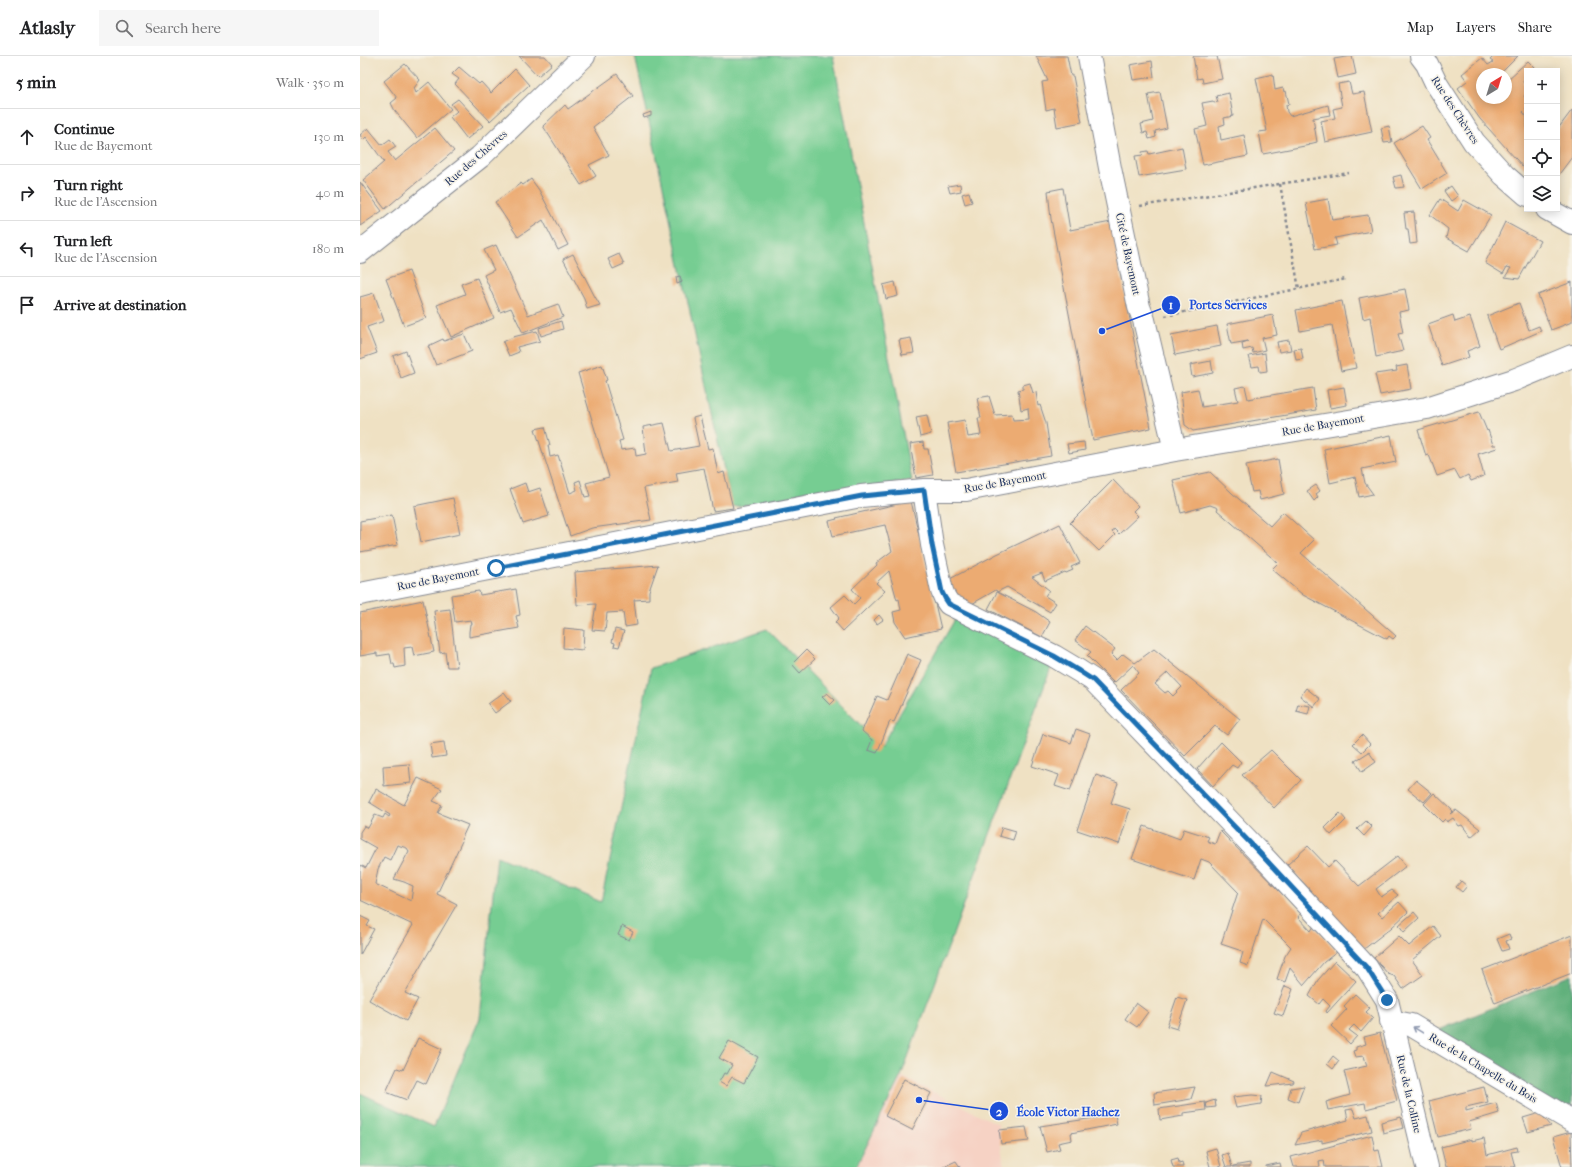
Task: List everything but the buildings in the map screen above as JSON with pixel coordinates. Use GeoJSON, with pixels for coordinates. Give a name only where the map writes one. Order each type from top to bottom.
{"type":"FeatureCollection","features":[{"type":"Feature","properties":{"kind":"street","name":"Rue des Chèvres"},"geometry":{"type":"LineString","coordinates":[[360,252],[480,157],[584,56]]}},
{"type":"Feature","properties":{"kind":"street","name":"Cité de Bayemont"},"geometry":{"type":"LineString","coordinates":[[1089,56],[1139,307],[1144,320],[1175,450]]}},
{"type":"Feature","properties":{"kind":"street","name":"Rue des Chèvres"},"geometry":{"type":"LineString","coordinates":[[1425,59],[1436,83],[1474,142],[1504,175],[1524,192]]}},
{"type":"Feature","properties":{"kind":"street"},"geometry":{"type":"LineString","coordinates":[[1552,212],[1572,223]]}},
{"type":"Feature","properties":{"kind":"street","name":"Rue de Bayemont"},"geometry":{"type":"LineString","coordinates":[[360,594],[862,496],[924,490],[966,490],[1175,450],[1427,408],[1514,380],[1572,356]]}},
{"type":"Feature","properties":{"kind":"street","name":"Rue de la Colline"},"geometry":{"type":"LineString","coordinates":[[924,490],[932,545],[942,592],[949,604],[1054,656],[1093,680],[1250,843],[1367,968],[1387,1000],[1427,1167]]}},
{"type":"Feature","properties":{"kind":"street","name":"Rue de la Chapelle du Bois"},"geometry":{"type":"LineString","coordinates":[[1392,1021],[1411,1025],[1572,1121]]}},
{"type":"Feature","properties":{"kind":"path"},"geometry":{"type":"LineString","coordinates":[[1119,210],[1349,173]]}},
{"type":"Feature","properties":{"kind":"path"},"geometry":{"type":"LineString","coordinates":[[1280,184],[1299,290]]}},
{"type":"Feature","properties":{"kind":"path"},"geometry":{"type":"LineString","coordinates":[[1144,320],[1299,290],[1346,279]]}},
{"type":"Feature","properties":{"kind":"shaded area"},"geometry":{"type":"Polygon","coordinates":[[[901,1076],[998,1124],[1004,1167],[856,1167],[901,1076]]]}},
{"type":"Feature","properties":{"kind":"green space"},"geometry":{"type":"Polygon","coordinates":[[[635,56],[833,56],[912,481],[732,507],[635,56]]]}},
{"type":"Feature","properties":{"kind":"green space"},"geometry":{"type":"Polygon","coordinates":[[[957,616],[1052,665],[901,1076],[856,1167],[360,1167],[360,1093],[434,1127],[480,1018],[497,856],[601,902],[651,668],[767,629],[881,746],[957,616]]]}},
{"type":"Feature","properties":{"kind":"green space"},"geometry":{"type":"Polygon","coordinates":[[[1572,975],[1572,1117],[1439,1030],[1572,975]]]}},
{"type":"Feature","properties":{"kind":"place","name":"Portes Services"},"geometry":{"type":"Point","coordinates":[1102,331]}},
{"type":"Feature","properties":{"kind":"place","name":"École Victor Hachez"},"geometry":{"type":"Point","coordinates":[919,1100]}},
{"type":"Feature","properties":{"kind":"route"},"geometry":{"type":"LineString","coordinates":[[496,568],[862,496],[924,490],[932,545],[942,592],[949,604],[1054,656],[1093,680],[1256,849],[1367,968],[1387,1000]]}}]}
